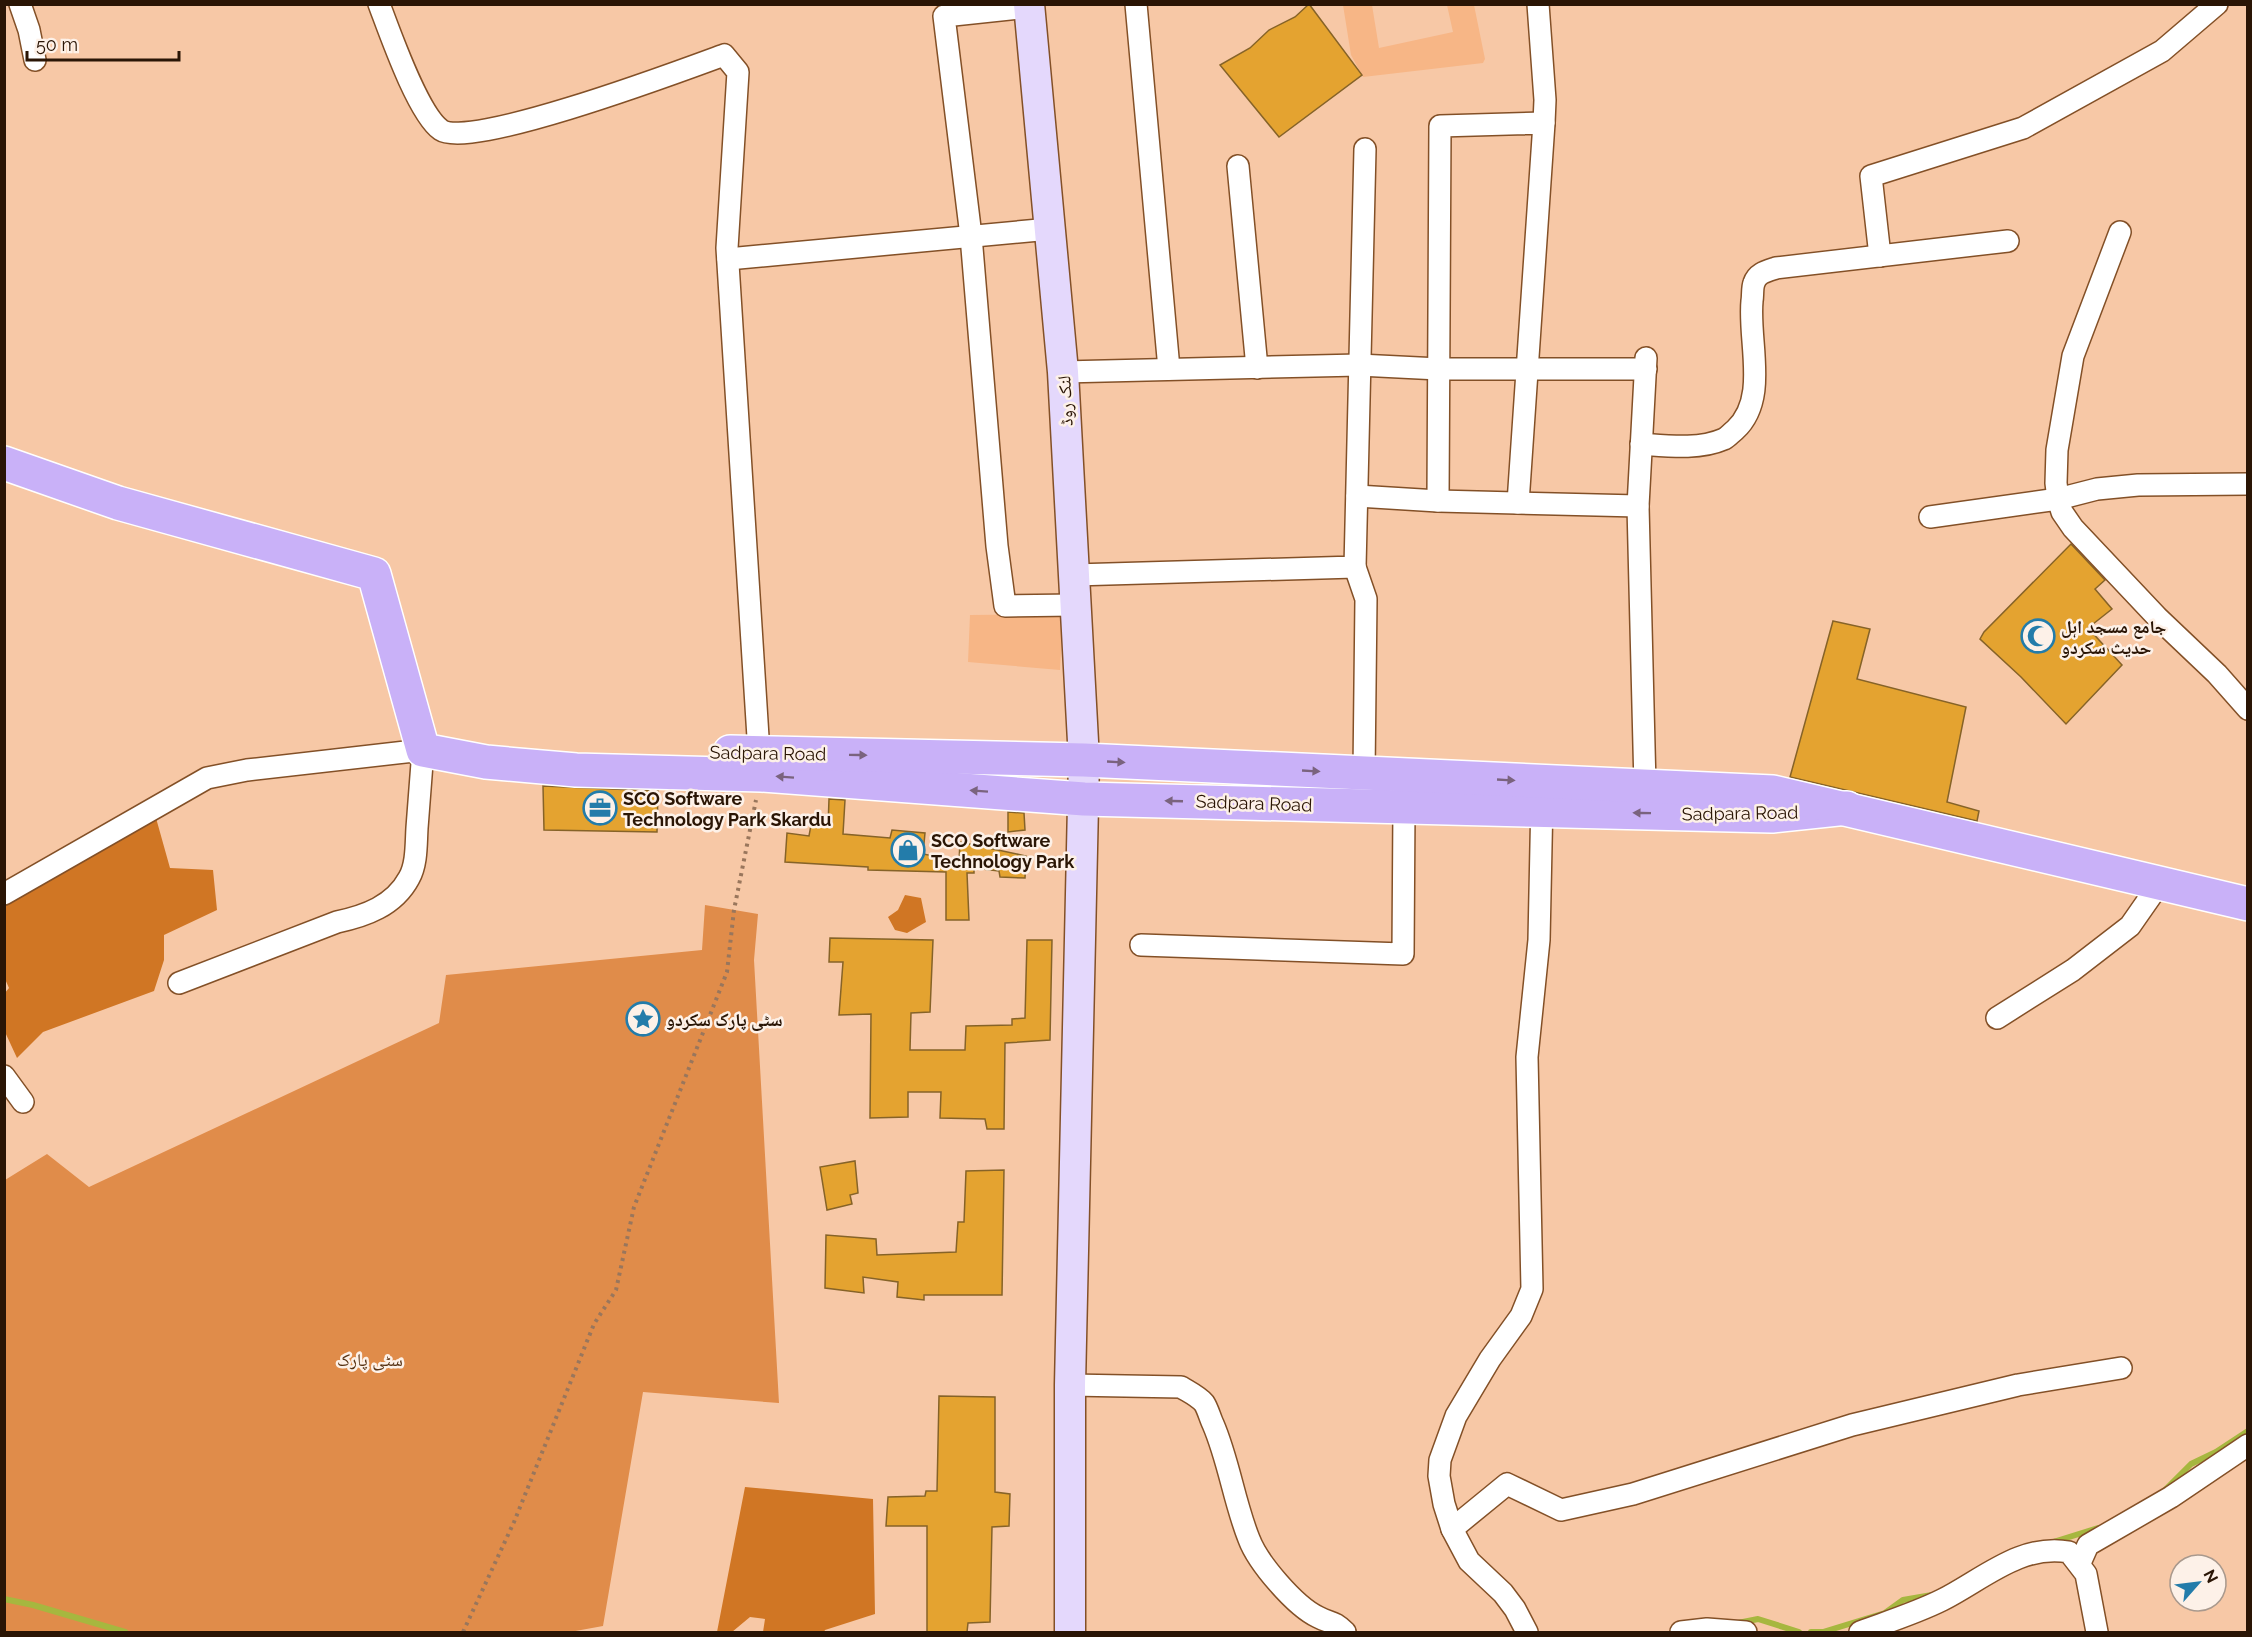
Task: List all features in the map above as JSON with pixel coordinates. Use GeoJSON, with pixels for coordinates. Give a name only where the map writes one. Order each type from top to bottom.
{"type":"FeatureCollection","features":[{"type":"Feature","properties":{"kind":"main road","name":"لنک روڈ"},"geometry":{"type":"LineString","coordinates":[[1029,6],[1063,372],[1084,760],[1070,1385],[1070,1632]]}},
{"type":"Feature","properties":{"kind":"main road"},"geometry":{"type":"LineString","coordinates":[[4,463],[118,503],[374,574],[423,750]]}},
{"type":"Feature","properties":{"kind":"main road","name":"Sadpara Road"},"geometry":{"type":"LineString","coordinates":[[423,750],[486,762],[573,748],[760,764],[1084,799],[1404,807],[1645,786],[1773,792],[1847,808]]}},
{"type":"Feature","properties":{"kind":"main road","name":"Sadpara Road"},"geometry":{"type":"LineString","coordinates":[[760,764],[1084,760],[1364,773],[1542,796],[1772,816],[1847,808]]}},
{"type":"Feature","properties":{"kind":"main road"},"geometry":{"type":"LineString","coordinates":[[1847,808],[2247,904]]}},
{"type":"Feature","properties":{"kind":"street"},"geometry":{"type":"LineString","coordinates":[[20,4],[29,30],[35,60]]}},
{"type":"Feature","properties":{"kind":"street"},"geometry":{"type":"LineString","coordinates":[[379,4],[400,59],[425,111],[438,128],[450,134],[545,116],[588,104],[724,55],[738,72],[728,259],[760,764]]}},
{"type":"Feature","properties":{"kind":"street"},"geometry":{"type":"LineString","coordinates":[[1136,4],[1169,369]]}},
{"type":"Feature","properties":{"kind":"street"},"geometry":{"type":"LineString","coordinates":[[1518,503],[1545,100],[1539,4]]}},
{"type":"Feature","properties":{"kind":"street"},"geometry":{"type":"LineString","coordinates":[[1880,256],[1871,176],[2023,128],[2162,51],[2217,4]]}},
{"type":"Feature","properties":{"kind":"street"},"geometry":{"type":"LineString","coordinates":[[1029,6],[944,16],[970,236],[1005,606],[1075,605]]}},
{"type":"Feature","properties":{"kind":"street"},"geometry":{"type":"LineString","coordinates":[[1438,501],[1440,126],[1544,123]]}},
{"type":"Feature","properties":{"kind":"street"},"geometry":{"type":"LineString","coordinates":[[1364,773],[1366,599],[1355,567],[1365,150]]}},
{"type":"Feature","properties":{"kind":"street"},"geometry":{"type":"LineString","coordinates":[[1238,166],[1257,368]]}},
{"type":"Feature","properties":{"kind":"street"},"geometry":{"type":"LineString","coordinates":[[728,259],[1050,229]]}},
{"type":"Feature","properties":{"kind":"street"},"geometry":{"type":"LineString","coordinates":[[2120,231],[2073,356],[2057,450],[2058,499],[2062,512],[2073,528],[2157,617],[2217,674],[2247,709]]}},
{"type":"Feature","properties":{"kind":"street"},"geometry":{"type":"LineString","coordinates":[[1641,444],[1676,446],[1725,439],[1739,426],[1749,412],[1755,386],[1752,308],[1754,282],[1761,273],[1776,268],[2008,241]]}},
{"type":"Feature","properties":{"kind":"street"},"geometry":{"type":"LineString","coordinates":[[1063,372],[1359,366],[1526,369],[1646,364],[1638,506],[1645,786]]}},
{"type":"Feature","properties":{"kind":"street"},"geometry":{"type":"LineString","coordinates":[[1930,517],[2058,499],[2097,489],[2138,485],[2247,484]]}},
{"type":"Feature","properties":{"kind":"street"},"geometry":{"type":"LineString","coordinates":[[1357,496],[1438,501],[1638,506]]}},
{"type":"Feature","properties":{"kind":"street"},"geometry":{"type":"LineString","coordinates":[[1074,575],[1355,567]]}},
{"type":"Feature","properties":{"kind":"street"},"geometry":{"type":"LineString","coordinates":[[4,894],[207,778],[247,770],[423,750],[415,859],[410,878],[395,895],[378,909],[363,916],[337,922],[179,983]]}},
{"type":"Feature","properties":{"kind":"street"},"geometry":{"type":"LineString","coordinates":[[1527,1632],[1515,1609],[1503,1593],[1469,1561],[1452,1529],[1443,1504],[1439,1476],[1440,1460],[1456,1416],[1490,1359],[1521,1316],[1532,1288],[1527,1057],[1539,940],[1542,796]]}},
{"type":"Feature","properties":{"kind":"street"},"geometry":{"type":"LineString","coordinates":[[1142,945],[1402,954],[1404,807]]}},
{"type":"Feature","properties":{"kind":"street"},"geometry":{"type":"LineString","coordinates":[[1997,1018],[2073,970],[2130,926],[2160,883]]}},
{"type":"Feature","properties":{"kind":"street"},"geometry":{"type":"LineString","coordinates":[[4,1076],[23,1102]]}},
{"type":"Feature","properties":{"kind":"street"},"geometry":{"type":"LineString","coordinates":[[1452,1529],[1507,1484],[1561,1510],[1633,1494],[1852,1425],[2018,1385],[2121,1368]]}},
{"type":"Feature","properties":{"kind":"street"},"geometry":{"type":"LineString","coordinates":[[1070,1385],[1181,1387],[1195,1395],[1204,1404],[1218,1435],[1248,1537],[1256,1555],[1267,1570],[1304,1608],[1319,1618],[1330,1620],[1346,1632]]}},
{"type":"Feature","properties":{"kind":"street"},"geometry":{"type":"LineString","coordinates":[[2080,1563],[2088,1545],[2171,1497],[2247,1444]]}},
{"type":"Feature","properties":{"kind":"street"},"geometry":{"type":"LineString","coordinates":[[1860,1632],[1941,1600],[2019,1557],[2055,1549],[2069,1551],[2086,1574],[2097,1632]]}},
{"type":"Feature","properties":{"kind":"street"},"geometry":{"type":"LineString","coordinates":[[1682,1632],[1707,1629],[1746,1632]]}},
{"type":"Feature","properties":{"kind":"path"},"geometry":{"type":"LineString","coordinates":[[463,1632],[470,1622],[514,1522],[594,1324],[616,1290],[634,1207],[727,972],[734,910],[760,764]]}},
{"type":"Feature","properties":{"kind":"shaded area"},"geometry":{"type":"Polygon","coordinates":[[[1343,5],[1372,5],[1379,48],[1453,32],[1447,5],[1474,5],[1485,59],[1483,63],[1363,77],[1351,55],[1343,5]]]}},
{"type":"Feature","properties":{"kind":"shaded area"},"geometry":{"type":"Polygon","coordinates":[[[1063,614],[1060,670],[968,662],[970,615],[1063,614]]]}},
{"type":"Feature","properties":{"kind":"shaded area"},"geometry":{"type":"Polygon","coordinates":[[[156,818],[170,868],[213,870],[217,910],[164,935],[164,960],[154,991],[43,1032],[17,1058],[5,1032],[4,994],[9,988],[5,979],[5,902],[156,818]]]}},
{"type":"Feature","properties":{"kind":"shaded area"},"geometry":{"type":"Polygon","coordinates":[[[905,895],[921,898],[926,922],[907,933],[895,930],[888,917],[898,910],[905,895]]]}},
{"type":"Feature","properties":{"kind":"shaded area"},"geometry":{"type":"Polygon","coordinates":[[[745,1487],[873,1499],[875,1614],[824,1632],[763,1632],[765,1619],[750,1617],[732,1632],[717,1632],[745,1487]]]}},
{"type":"Feature","properties":{"kind":"green space","name":"سٹی پارک"},"geometry":{"type":"Polygon","coordinates":[[[705,905],[758,914],[754,960],[779,1403],[643,1392],[603,1626],[570,1632],[5,1632],[5,1180],[47,1154],[89,1187],[439,1023],[446,975],[702,950],[705,905]]]}},
{"type":"Feature","properties":{"kind":"building"},"geometry":{"type":"Polygon","coordinates":[[[1309,4],[1362,75],[1279,137],[1220,65],[1250,48],[1269,30],[1295,17],[1309,4]]]}},
{"type":"Feature","properties":{"kind":"building","name":"جامع مسجد اہل حدیث سکردو"},"geometry":{"type":"Polygon","coordinates":[[[2071,544],[2105,580],[2095,589],[2112,609],[2088,628],[2122,665],[2066,724],[1980,639],[1984,632],[2071,544]]]}},
{"type":"Feature","properties":{"kind":"building"},"geometry":{"type":"Polygon","coordinates":[[[1833,621],[1870,629],[1857,679],[1966,707],[1947,802],[1979,811],[1977,821],[1790,777],[1833,621]]]}},
{"type":"Feature","properties":{"kind":"building","name":"SCO Software Technology Park Skardu"},"geometry":{"type":"Polygon","coordinates":[[[543,786],[658,791],[657,832],[544,830],[543,786]]]}},
{"type":"Feature","properties":{"kind":"building"},"geometry":{"type":"Polygon","coordinates":[[[829,799],[845,800],[843,834],[890,838],[892,830],[925,833],[923,854],[959,861],[960,842],[1026,856],[1025,878],[1000,877],[999,871],[974,868],[974,873],[967,873],[969,920],[946,920],[946,872],[868,870],[868,867],[785,862],[787,833],[809,836],[811,825],[828,827],[829,799]]]}},
{"type":"Feature","properties":{"kind":"building"},"geometry":{"type":"Polygon","coordinates":[[[1008,812],[1024,813],[1025,830],[1008,832],[1008,812]]]}},
{"type":"Feature","properties":{"kind":"building"},"geometry":{"type":"Polygon","coordinates":[[[830,938],[933,940],[930,1012],[911,1013],[910,1050],[965,1050],[966,1026],[1012,1025],[1012,1019],[1025,1018],[1027,940],[1052,940],[1050,1040],[1005,1043],[1004,1129],[987,1129],[985,1119],[940,1118],[941,1092],[908,1092],[908,1117],[870,1118],[871,1014],[839,1015],[843,962],[829,962],[830,938]]]}},
{"type":"Feature","properties":{"kind":"building"},"geometry":{"type":"Polygon","coordinates":[[[855,1161],[858,1193],[850,1195],[852,1204],[827,1210],[820,1167],[855,1161]]]}},
{"type":"Feature","properties":{"kind":"building"},"geometry":{"type":"Polygon","coordinates":[[[1004,1170],[1002,1295],[924,1295],[924,1300],[897,1297],[898,1282],[863,1277],[864,1293],[825,1288],[826,1235],[876,1239],[877,1255],[956,1252],[958,1222],[964,1222],[966,1171],[1004,1170]]]}},
{"type":"Feature","properties":{"kind":"building"},"geometry":{"type":"Polygon","coordinates":[[[939,1396],[995,1397],[995,1492],[1010,1494],[1009,1526],[992,1527],[990,1622],[968,1623],[967,1632],[927,1632],[927,1526],[886,1526],[888,1497],[925,1496],[926,1491],[937,1491],[939,1396]]]}},
{"type":"Feature","properties":{"kind":"waterway"},"geometry":{"type":"LineString","coordinates":[[2166,1489],[2191,1464],[2216,1452],[2248,1431]]}},
{"type":"Feature","properties":{"kind":"waterway"},"geometry":{"type":"LineString","coordinates":[[2050,1543],[2098,1528]]}},
{"type":"Feature","properties":{"kind":"waterway"},"geometry":{"type":"LineString","coordinates":[[1811,1632],[1823,1632],[1885,1613],[1903,1600],[1932,1595]]}},
{"type":"Feature","properties":{"kind":"waterway"},"geometry":{"type":"LineString","coordinates":[[4,1599],[33,1605],[125,1632]]}},
{"type":"Feature","properties":{"kind":"waterway"},"geometry":{"type":"LineString","coordinates":[[1738,1623],[1758,1619],[1799,1632]]}},
{"type":"Feature","properties":{"kind":"place","name":"جامع مسجد اہل حدیث سکردو"},"geometry":{"type":"Point","coordinates":[2038,636]}},
{"type":"Feature","properties":{"kind":"place","name":"SCO Software Technology Park Skardu"},"geometry":{"type":"Point","coordinates":[600,808]}},
{"type":"Feature","properties":{"kind":"place","name":"SCO Software Technology Park"},"geometry":{"type":"Point","coordinates":[908,850]}},
{"type":"Feature","properties":{"kind":"place","name":"سٹی پارک سکردو"},"geometry":{"type":"Point","coordinates":[643,1019]}}]}
